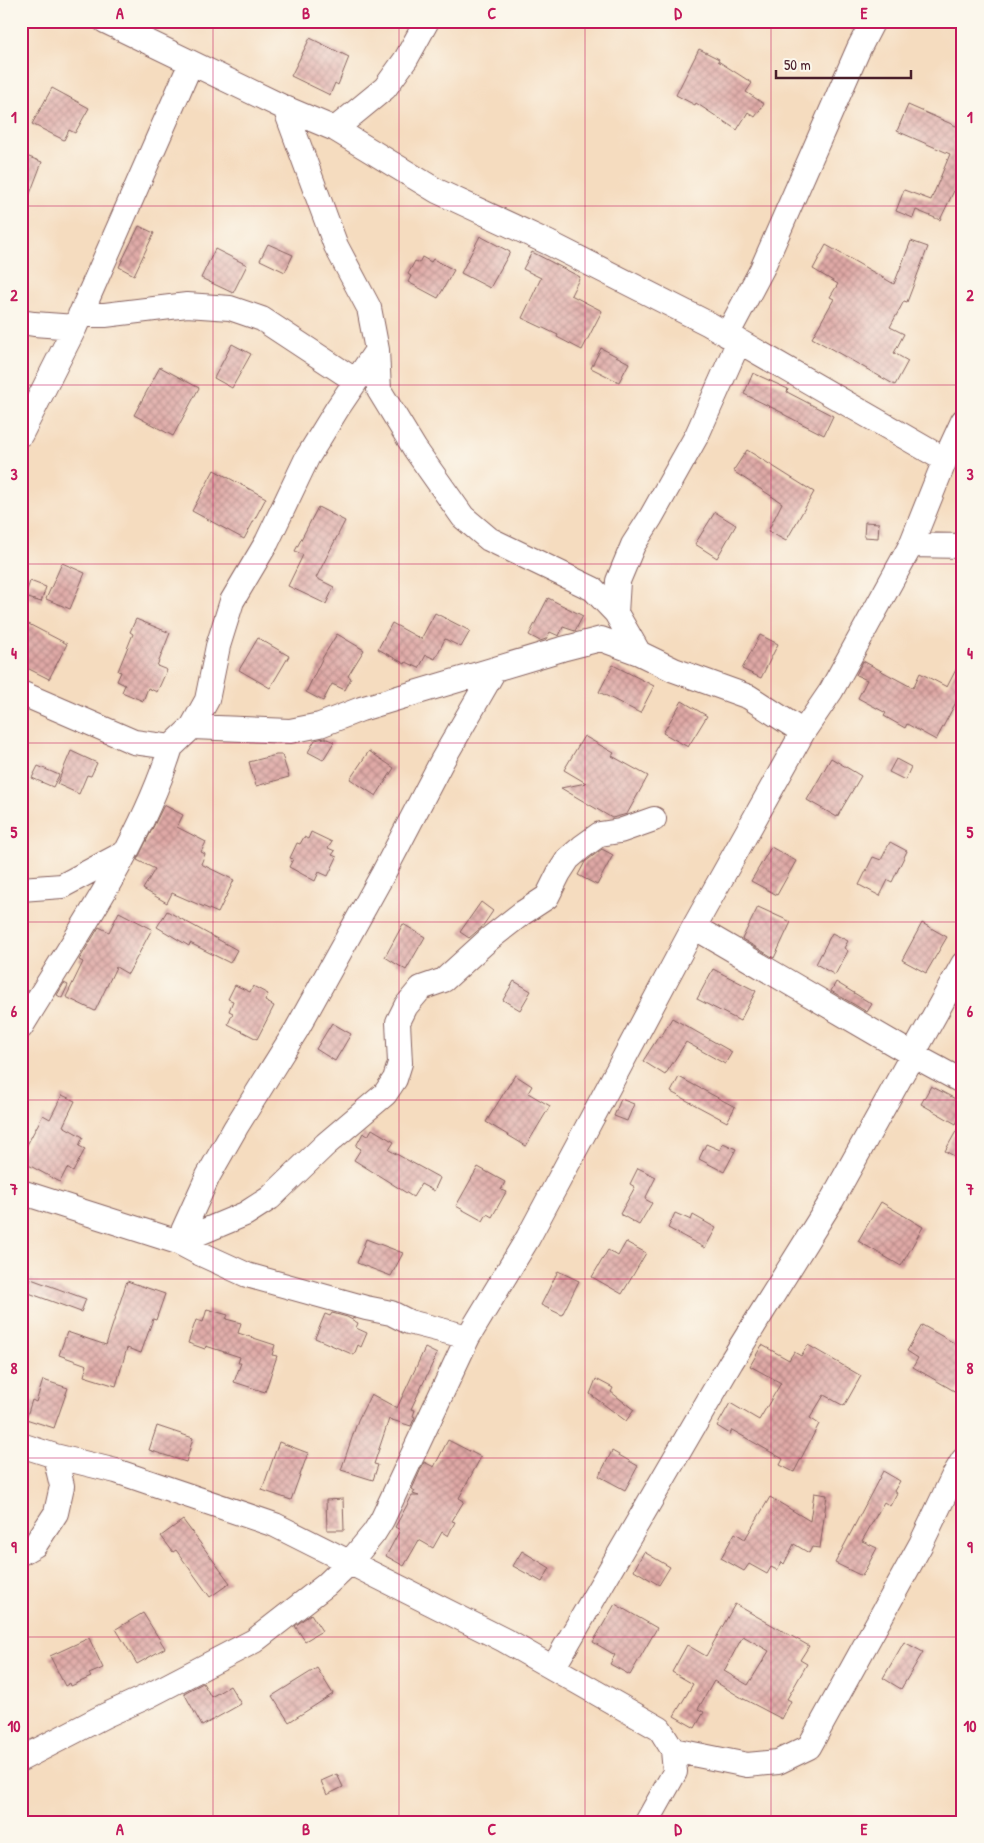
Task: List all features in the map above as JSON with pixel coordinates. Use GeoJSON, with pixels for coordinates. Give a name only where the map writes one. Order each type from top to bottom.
{"type":"FeatureCollection","features":[{"type":"Feature","properties":{"kind":"street"},"geometry":{"type":"LineString","coordinates":[[105,21],[285,108],[335,129],[437,191],[549,243],[733,338],[945,460]]}},
{"type":"Feature","properties":{"kind":"street"},"geometry":{"type":"LineString","coordinates":[[335,129],[385,88],[406,59],[427,21]]}},
{"type":"Feature","properties":{"kind":"street"},"geometry":{"type":"LineString","coordinates":[[616,613],[618,581],[632,545],[652,517],[697,435],[733,338],[762,269],[858,48],[873,21]]}},
{"type":"Feature","properties":{"kind":"street"},"geometry":{"type":"LineString","coordinates":[[21,434],[78,321],[191,63]]}},
{"type":"Feature","properties":{"kind":"street"},"geometry":{"type":"LineString","coordinates":[[285,108],[336,246],[369,308],[377,350],[379,390],[415,449],[463,517],[489,539],[593,589],[616,613],[639,653]]}},
{"type":"Feature","properties":{"kind":"street"},"geometry":{"type":"LineString","coordinates":[[21,322],[34,324],[78,321],[105,314],[187,305],[230,308],[262,319],[356,381]]}},
{"type":"Feature","properties":{"kind":"street"},"geometry":{"type":"LineString","coordinates":[[21,1027],[124,853],[161,778],[171,746],[192,727],[207,700],[218,646],[232,601],[267,542],[307,458],[377,350]]}},
{"type":"Feature","properties":{"kind":"street"},"geometry":{"type":"LineString","coordinates":[[21,1759],[254,1641],[326,1585],[350,1562],[374,1534],[468,1337],[528,1238],[694,927],[803,732],[831,691],[912,545],[945,460],[963,421]]}},
{"type":"Feature","properties":{"kind":"street"},"geometry":{"type":"LineString","coordinates":[[912,545],[963,546]]}},
{"type":"Feature","properties":{"kind":"street"},"geometry":{"type":"LineString","coordinates":[[192,727],[290,730],[320,725],[361,709],[601,639],[639,653],[674,670],[749,697],[803,732]]}},
{"type":"Feature","properties":{"kind":"street"},"geometry":{"type":"LineString","coordinates":[[178,1242],[208,1176],[297,1029],[383,874],[442,761],[495,669]]}},
{"type":"Feature","properties":{"kind":"street"},"geometry":{"type":"LineString","coordinates":[[21,693],[134,742],[171,746]]}},
{"type":"Feature","properties":{"kind":"street"},"geometry":{"type":"LineString","coordinates":[[178,1242],[245,1214],[270,1198],[326,1144],[385,1094],[395,1079],[400,1063],[398,1022],[406,1006],[421,988],[444,980],[489,939],[547,897],[568,859],[594,838],[600,834],[620,831],[654,819]]}},
{"type":"Feature","properties":{"kind":"street"},"geometry":{"type":"LineString","coordinates":[[21,890],[62,886],[124,853]]}},
{"type":"Feature","properties":{"kind":"street"},"geometry":{"type":"LineString","coordinates":[[694,927],[913,1055],[963,1082]]}},
{"type":"Feature","properties":{"kind":"street"},"geometry":{"type":"LineString","coordinates":[[553,1668],[731,1362],[832,1200],[963,964]]}},
{"type":"Feature","properties":{"kind":"street"},"geometry":{"type":"LineString","coordinates":[[21,1192],[178,1242],[247,1275],[366,1308],[391,1313],[409,1322],[468,1337]]}},
{"type":"Feature","properties":{"kind":"street"},"geometry":{"type":"LineString","coordinates":[[21,1445],[55,1456],[116,1471],[275,1525],[504,1640],[660,1728],[673,1750],[675,1772],[647,1822]]}},
{"type":"Feature","properties":{"kind":"street"},"geometry":{"type":"LineString","coordinates":[[21,1553],[35,1544],[56,1513],[62,1486],[55,1456]]}},
{"type":"Feature","properties":{"kind":"street"},"geometry":{"type":"LineString","coordinates":[[673,1750],[747,1765],[778,1762],[809,1747],[921,1544],[963,1460]]}},
{"type":"Feature","properties":{"kind":"building"},"geometry":{"type":"Polygon","coordinates":[[[310,38],[349,57],[338,85],[335,83],[330,95],[291,76],[310,38]]]}},
{"type":"Feature","properties":{"kind":"building"},"geometry":{"type":"Polygon","coordinates":[[[699,49],[719,59],[718,61],[752,83],[746,92],[764,104],[755,117],[748,112],[737,130],[696,103],[695,105],[676,95],[699,49]]]}},
{"type":"Feature","properties":{"kind":"building"},"geometry":{"type":"Polygon","coordinates":[[[52,88],[89,108],[75,133],[69,130],[64,140],[32,124],[52,88]]]}},
{"type":"Feature","properties":{"kind":"building"},"geometry":{"type":"Polygon","coordinates":[[[908,105],[963,129],[963,172],[940,220],[916,210],[913,218],[896,211],[904,190],[931,200],[950,154],[897,131],[908,105]]]}},
{"type":"Feature","properties":{"kind":"building"},"geometry":{"type":"Polygon","coordinates":[[[21,154],[42,162],[23,212],[21,212],[21,154]]]}},
{"type":"Feature","properties":{"kind":"building"},"geometry":{"type":"Polygon","coordinates":[[[139,226],[154,233],[134,275],[119,267],[139,226]]]}},
{"type":"Feature","properties":{"kind":"building"},"geometry":{"type":"Polygon","coordinates":[[[480,236],[510,252],[490,288],[461,273],[480,236]]]}},
{"type":"Feature","properties":{"kind":"building"},"geometry":{"type":"Polygon","coordinates":[[[911,241],[928,247],[907,302],[904,301],[890,327],[904,334],[894,353],[908,361],[895,385],[812,338],[834,299],[830,297],[838,284],[813,269],[826,245],[894,284],[911,241]]]}},
{"type":"Feature","properties":{"kind":"building"},"geometry":{"type":"Polygon","coordinates":[[[268,244],[293,255],[285,272],[260,260],[268,244]]]}},
{"type":"Feature","properties":{"kind":"building"},"geometry":{"type":"Polygon","coordinates":[[[215,249],[247,265],[233,293],[201,278],[215,249]]]}},
{"type":"Feature","properties":{"kind":"building"},"geometry":{"type":"Polygon","coordinates":[[[532,252],[580,277],[571,295],[602,311],[582,350],[557,337],[558,335],[522,318],[541,278],[523,269],[532,252]]]}},
{"type":"Feature","properties":{"kind":"building"},"geometry":{"type":"Polygon","coordinates":[[[422,257],[431,262],[433,259],[454,270],[438,298],[408,282],[411,276],[408,274],[415,261],[419,263],[422,257]]]}},
{"type":"Feature","properties":{"kind":"building"},"geometry":{"type":"Polygon","coordinates":[[[232,344],[251,354],[232,388],[214,378],[232,344]]]}},
{"type":"Feature","properties":{"kind":"building"},"geometry":{"type":"Polygon","coordinates":[[[601,348],[629,363],[619,382],[591,368],[601,348]]]}},
{"type":"Feature","properties":{"kind":"building"},"geometry":{"type":"Polygon","coordinates":[[[160,367],[199,388],[173,436],[134,415],[160,367]]]}},
{"type":"Feature","properties":{"kind":"building"},"geometry":{"type":"Polygon","coordinates":[[[753,373],[788,389],[787,392],[833,416],[824,435],[744,394],[753,373]]]}},
{"type":"Feature","properties":{"kind":"building"},"geometry":{"type":"Polygon","coordinates":[[[747,450],[814,492],[786,541],[768,531],[782,503],[733,471],[747,450]]]}},
{"type":"Feature","properties":{"kind":"building"},"geometry":{"type":"Polygon","coordinates":[[[214,470],[266,498],[244,539],[192,511],[214,470]]]}},
{"type":"Feature","properties":{"kind":"building"},"geometry":{"type":"Polygon","coordinates":[[[318,507],[345,521],[316,578],[334,587],[326,604],[288,586],[303,555],[295,551],[318,507]]]}},
{"type":"Feature","properties":{"kind":"building"},"geometry":{"type":"Polygon","coordinates":[[[715,512],[736,525],[717,558],[695,544],[715,512]]]}},
{"type":"Feature","properties":{"kind":"building"},"geometry":{"type":"Polygon","coordinates":[[[865,522],[879,523],[878,538],[864,537],[865,522]]]}},
{"type":"Feature","properties":{"kind":"building"},"geometry":{"type":"Polygon","coordinates":[[[62,563],[85,573],[70,609],[46,599],[62,563]]]}},
{"type":"Feature","properties":{"kind":"building"},"geometry":{"type":"Polygon","coordinates":[[[30,581],[46,587],[41,602],[25,597],[30,581]]]}},
{"type":"Feature","properties":{"kind":"building"},"geometry":{"type":"Polygon","coordinates":[[[548,598],[583,616],[575,631],[563,627],[559,636],[550,632],[546,639],[540,641],[529,635],[548,598]]]}},
{"type":"Feature","properties":{"kind":"building"},"geometry":{"type":"Polygon","coordinates":[[[435,613],[470,631],[461,647],[445,639],[435,659],[426,655],[419,668],[406,662],[405,664],[378,649],[392,623],[421,639],[435,613]]]}},
{"type":"Feature","properties":{"kind":"building"},"geometry":{"type":"Polygon","coordinates":[[[136,619],[170,633],[157,666],[167,670],[157,692],[148,688],[143,701],[122,692],[125,685],[117,681],[121,672],[118,671],[133,634],[130,632],[136,619]]]}},
{"type":"Feature","properties":{"kind":"building"},"geometry":{"type":"Polygon","coordinates":[[[21,620],[67,644],[49,679],[21,665],[21,620]]]}},
{"type":"Feature","properties":{"kind":"building"},"geometry":{"type":"Polygon","coordinates":[[[337,634],[364,650],[348,676],[351,678],[345,690],[332,684],[323,701],[306,692],[323,657],[337,634]]]}},
{"type":"Feature","properties":{"kind":"building"},"geometry":{"type":"Polygon","coordinates":[[[760,635],[778,644],[761,678],[742,669],[760,635]]]}},
{"type":"Feature","properties":{"kind":"building"},"geometry":{"type":"Polygon","coordinates":[[[258,638],[289,656],[270,688],[239,670],[258,638]]]}},
{"type":"Feature","properties":{"kind":"building"},"geometry":{"type":"Polygon","coordinates":[[[963,656],[963,689],[936,740],[907,724],[905,728],[884,716],[886,713],[858,698],[867,680],[856,675],[863,661],[913,688],[920,673],[947,687],[963,656]]]}},
{"type":"Feature","properties":{"kind":"building"},"geometry":{"type":"Polygon","coordinates":[[[613,665],[654,686],[640,713],[599,692],[613,665]]]}},
{"type":"Feature","properties":{"kind":"building"},"geometry":{"type":"Polygon","coordinates":[[[682,701],[707,716],[688,747],[663,733],[682,701]]]}},
{"type":"Feature","properties":{"kind":"building"},"geometry":{"type":"Polygon","coordinates":[[[584,736],[614,753],[612,756],[648,776],[627,814],[612,818],[561,788],[586,783],[564,770],[584,736]]]}},
{"type":"Feature","properties":{"kind":"building"},"geometry":{"type":"Polygon","coordinates":[[[325,738],[334,742],[323,760],[308,752],[315,740],[325,738]]]}},
{"type":"Feature","properties":{"kind":"building"},"geometry":{"type":"Polygon","coordinates":[[[71,751],[97,763],[91,776],[87,775],[79,794],[57,784],[71,751]]]}},
{"type":"Feature","properties":{"kind":"building"},"geometry":{"type":"Polygon","coordinates":[[[369,751],[394,768],[376,796],[350,779],[369,751]]]}},
{"type":"Feature","properties":{"kind":"building"},"geometry":{"type":"Polygon","coordinates":[[[282,755],[289,777],[256,786],[249,762],[282,755]]]}},
{"type":"Feature","properties":{"kind":"building"},"geometry":{"type":"Polygon","coordinates":[[[831,758],[861,776],[837,817],[807,800],[831,758]]]}},
{"type":"Feature","properties":{"kind":"building"},"geometry":{"type":"Polygon","coordinates":[[[896,759],[911,767],[905,780],[889,772],[896,759]]]}},
{"type":"Feature","properties":{"kind":"building"},"geometry":{"type":"Polygon","coordinates":[[[38,766],[59,775],[53,787],[32,778],[38,766]]]}},
{"type":"Feature","properties":{"kind":"building"},"geometry":{"type":"Polygon","coordinates":[[[164,805],[183,815],[177,827],[206,842],[201,852],[205,854],[201,864],[234,880],[218,913],[172,893],[167,903],[143,889],[155,869],[137,860],[164,805]]]}},
{"type":"Feature","properties":{"kind":"building"},"geometry":{"type":"Polygon","coordinates":[[[311,832],[332,842],[328,848],[335,851],[332,855],[337,857],[328,876],[319,872],[315,881],[289,867],[293,859],[290,858],[297,843],[300,844],[304,837],[308,839],[311,832]]]}},
{"type":"Feature","properties":{"kind":"building"},"geometry":{"type":"Polygon","coordinates":[[[890,842],[907,851],[892,882],[888,880],[880,896],[859,885],[873,857],[881,860],[890,842]]]}},
{"type":"Feature","properties":{"kind":"building"},"geometry":{"type":"Polygon","coordinates":[[[771,847],[796,861],[777,895],[751,881],[771,847]]]}},
{"type":"Feature","properties":{"kind":"building"},"geometry":{"type":"Polygon","coordinates":[[[602,849],[613,855],[597,885],[578,875],[585,862],[602,849]]]}},
{"type":"Feature","properties":{"kind":"building"},"geometry":{"type":"Polygon","coordinates":[[[481,902],[493,911],[482,927],[469,938],[460,932],[481,902]]]}},
{"type":"Feature","properties":{"kind":"building"},"geometry":{"type":"Polygon","coordinates":[[[758,907],[791,922],[774,958],[742,939],[758,907]]]}},
{"type":"Feature","properties":{"kind":"building"},"geometry":{"type":"Polygon","coordinates":[[[167,911],[237,950],[230,963],[190,943],[189,946],[157,927],[167,911]]]}},
{"type":"Feature","properties":{"kind":"building"},"geometry":{"type":"Polygon","coordinates":[[[119,912],[152,929],[128,974],[116,967],[95,1011],[66,997],[83,962],[79,960],[99,927],[109,932],[119,912]]]}},
{"type":"Feature","properties":{"kind":"building"},"geometry":{"type":"Polygon","coordinates":[[[922,923],[947,937],[926,973],[902,960],[922,923]]]}},
{"type":"Feature","properties":{"kind":"building"},"geometry":{"type":"Polygon","coordinates":[[[403,924],[425,937],[406,970],[385,957],[403,924]]]}},
{"type":"Feature","properties":{"kind":"building"},"geometry":{"type":"Polygon","coordinates":[[[832,933],[848,941],[844,948],[848,951],[835,975],[816,964],[832,933]]]}},
{"type":"Feature","properties":{"kind":"building"},"geometry":{"type":"Polygon","coordinates":[[[713,969],[756,991],[740,1021],[697,999],[713,969]]]}},
{"type":"Feature","properties":{"kind":"building"},"geometry":{"type":"Polygon","coordinates":[[[514,981],[531,991],[520,1010],[503,1000],[514,981]]]}},
{"type":"Feature","properties":{"kind":"building"},"geometry":{"type":"Polygon","coordinates":[[[836,982],[872,1004],[867,1012],[831,991],[836,982]]]}},
{"type":"Feature","properties":{"kind":"building"},"geometry":{"type":"Polygon","coordinates":[[[64,983],[68,985],[62,998],[57,995],[64,983]]]}},
{"type":"Feature","properties":{"kind":"building"},"geometry":{"type":"Polygon","coordinates":[[[235,985],[250,992],[253,986],[268,994],[265,1001],[274,1006],[257,1039],[228,1024],[233,1013],[229,1011],[233,1001],[228,999],[235,985]]]}},
{"type":"Feature","properties":{"kind":"building"},"geometry":{"type":"Polygon","coordinates":[[[672,1018],[732,1052],[725,1064],[686,1042],[665,1075],[643,1061],[659,1036],[661,1037],[672,1018]]]}},
{"type":"Feature","properties":{"kind":"building"},"geometry":{"type":"Polygon","coordinates":[[[332,1023],[351,1034],[335,1061],[316,1049],[332,1023]]]}},
{"type":"Feature","properties":{"kind":"building"},"geometry":{"type":"Polygon","coordinates":[[[515,1075],[532,1086],[528,1093],[550,1106],[526,1146],[486,1122],[515,1075]]]}},
{"type":"Feature","properties":{"kind":"building"},"geometry":{"type":"Polygon","coordinates":[[[679,1077],[735,1107],[727,1122],[671,1092],[679,1077]]]}},
{"type":"Feature","properties":{"kind":"building"},"geometry":{"type":"Polygon","coordinates":[[[931,1086],[963,1103],[963,1112],[956,1124],[921,1104],[931,1086]]]}},
{"type":"Feature","properties":{"kind":"building"},"geometry":{"type":"Polygon","coordinates":[[[62,1095],[75,1101],[63,1126],[83,1137],[79,1146],[85,1149],[73,1172],[67,1168],[60,1182],[21,1161],[21,1156],[43,1115],[50,1119],[62,1095]]]}},
{"type":"Feature","properties":{"kind":"building"},"geometry":{"type":"Polygon","coordinates":[[[621,1099],[634,1104],[627,1121],[614,1116],[621,1099]]]}},
{"type":"Feature","properties":{"kind":"building"},"geometry":{"type":"Polygon","coordinates":[[[963,1119],[963,1149],[958,1158],[945,1151],[963,1119]]]}},
{"type":"Feature","properties":{"kind":"building"},"geometry":{"type":"Polygon","coordinates":[[[372,1129],[394,1142],[389,1150],[440,1178],[434,1191],[421,1184],[413,1197],[354,1160],[361,1149],[356,1146],[363,1133],[368,1136],[372,1129]]]}},
{"type":"Feature","properties":{"kind":"building"},"geometry":{"type":"Polygon","coordinates":[[[723,1143],[736,1149],[724,1172],[699,1159],[706,1144],[720,1150],[723,1143]]]}},
{"type":"Feature","properties":{"kind":"building"},"geometry":{"type":"Polygon","coordinates":[[[478,1167],[505,1182],[501,1190],[506,1192],[492,1217],[487,1214],[483,1221],[456,1206],[478,1167]]]}},
{"type":"Feature","properties":{"kind":"building"},"geometry":{"type":"Polygon","coordinates":[[[638,1168],[656,1177],[645,1199],[652,1203],[639,1225],[620,1214],[635,1187],[630,1184],[638,1168]]]}},
{"type":"Feature","properties":{"kind":"building"},"geometry":{"type":"Polygon","coordinates":[[[881,1202],[923,1227],[901,1266],[858,1241],[881,1202]]]}},
{"type":"Feature","properties":{"kind":"building"},"geometry":{"type":"Polygon","coordinates":[[[675,1213],[691,1220],[693,1215],[716,1228],[705,1248],[668,1228],[675,1213]]]}},
{"type":"Feature","properties":{"kind":"building"},"geometry":{"type":"Polygon","coordinates":[[[366,1239],[403,1253],[391,1276],[357,1263],[366,1239]]]}},
{"type":"Feature","properties":{"kind":"building"},"geometry":{"type":"Polygon","coordinates":[[[626,1242],[646,1253],[622,1294],[592,1277],[608,1250],[618,1256],[626,1242]]]}},
{"type":"Feature","properties":{"kind":"building"},"geometry":{"type":"Polygon","coordinates":[[[558,1271],[579,1281],[562,1315],[541,1305],[558,1271]]]}},
{"type":"Feature","properties":{"kind":"building"},"geometry":{"type":"Polygon","coordinates":[[[31,1279],[86,1299],[81,1312],[26,1292],[31,1279]]]}},
{"type":"Feature","properties":{"kind":"building"},"geometry":{"type":"Polygon","coordinates":[[[127,1281],[165,1294],[156,1320],[153,1319],[141,1353],[127,1348],[116,1386],[84,1376],[87,1365],[59,1355],[67,1332],[106,1345],[127,1281]]]}},
{"type":"Feature","properties":{"kind":"building"},"geometry":{"type":"Polygon","coordinates":[[[207,1309],[228,1315],[226,1319],[241,1323],[238,1333],[275,1345],[272,1355],[277,1356],[265,1392],[234,1382],[241,1363],[238,1363],[240,1357],[206,1346],[205,1349],[188,1343],[196,1320],[203,1322],[207,1309]]]}},
{"type":"Feature","properties":{"kind":"building"},"geometry":{"type":"Polygon","coordinates":[[[332,1313],[347,1317],[358,1323],[356,1328],[367,1333],[361,1347],[358,1345],[354,1355],[315,1338],[325,1314],[330,1316],[332,1313]]]}},
{"type":"Feature","properties":{"kind":"building"},"geometry":{"type":"Polygon","coordinates":[[[922,1325],[963,1348],[963,1380],[956,1392],[913,1367],[918,1358],[907,1351],[922,1325]]]}},
{"type":"Feature","properties":{"kind":"building"},"geometry":{"type":"Polygon","coordinates":[[[762,1345],[789,1360],[794,1352],[801,1356],[808,1345],[861,1376],[844,1406],[824,1395],[810,1418],[819,1424],[794,1472],[780,1465],[783,1459],[732,1430],[730,1434],[717,1426],[730,1403],[759,1420],[781,1383],[750,1366],[762,1345]]]}},
{"type":"Feature","properties":{"kind":"building"},"geometry":{"type":"Polygon","coordinates":[[[425,1348],[437,1354],[411,1409],[415,1410],[413,1416],[415,1417],[411,1426],[389,1419],[374,1464],[378,1465],[373,1480],[341,1470],[358,1420],[371,1394],[397,1408],[425,1348]]]}},
{"type":"Feature","properties":{"kind":"building"},"geometry":{"type":"Polygon","coordinates":[[[596,1379],[613,1388],[611,1392],[634,1410],[626,1421],[590,1394],[596,1379]]]}},
{"type":"Feature","properties":{"kind":"building"},"geometry":{"type":"Polygon","coordinates":[[[43,1380],[68,1388],[54,1428],[26,1419],[32,1400],[36,1402],[43,1380]]]}},
{"type":"Feature","properties":{"kind":"building"},"geometry":{"type":"Polygon","coordinates":[[[157,1426],[193,1438],[186,1462],[149,1450],[157,1426]]]}},
{"type":"Feature","properties":{"kind":"building"},"geometry":{"type":"Polygon","coordinates":[[[448,1440],[481,1457],[459,1498],[464,1501],[452,1521],[455,1522],[448,1536],[442,1532],[433,1548],[419,1540],[404,1566],[386,1556],[400,1530],[395,1527],[412,1496],[419,1496],[413,1494],[415,1491],[412,1489],[424,1462],[434,1467],[448,1440]]]}},
{"type":"Feature","properties":{"kind":"building"},"geometry":{"type":"Polygon","coordinates":[[[279,1442],[308,1453],[291,1500],[262,1490],[279,1442]]]}},
{"type":"Feature","properties":{"kind":"building"},"geometry":{"type":"Polygon","coordinates":[[[612,1451],[638,1466],[625,1490],[599,1476],[612,1451]]]}},
{"type":"Feature","properties":{"kind":"building"},"geometry":{"type":"Polygon","coordinates":[[[883,1471],[900,1481],[894,1491],[897,1493],[890,1506],[884,1502],[862,1541],[877,1548],[862,1576],[835,1563],[883,1471]]]}},
{"type":"Feature","properties":{"kind":"building"},"geometry":{"type":"Polygon","coordinates":[[[814,1493],[827,1495],[820,1548],[812,1547],[809,1553],[794,1544],[784,1564],[782,1562],[777,1570],[771,1567],[767,1574],[749,1564],[744,1571],[721,1558],[735,1533],[745,1539],[770,1497],[810,1521],[814,1493]]]}},
{"type":"Feature","properties":{"kind":"building"},"geometry":{"type":"Polygon","coordinates":[[[343,1499],[344,1530],[327,1530],[326,1500],[343,1499]]]}},
{"type":"Feature","properties":{"kind":"building"},"geometry":{"type":"Polygon","coordinates":[[[183,1520],[230,1583],[210,1597],[176,1550],[173,1552],[161,1536],[183,1520]]]}},
{"type":"Feature","properties":{"kind":"building"},"geometry":{"type":"Polygon","coordinates":[[[522,1551],[550,1568],[542,1582],[513,1566],[522,1551]]]}},
{"type":"Feature","properties":{"kind":"building"},"geometry":{"type":"Polygon","coordinates":[[[644,1552],[670,1567],[659,1585],[634,1570],[644,1552]]]}},
{"type":"Feature","properties":{"kind":"building"},"geometry":{"type":"Polygon","coordinates":[[[615,1604],[657,1628],[630,1675],[610,1664],[615,1655],[593,1642],[615,1604]]]}},
{"type":"Feature","properties":{"kind":"building"},"geometry":{"type":"Polygon","coordinates":[[[735,1604],[809,1646],[800,1660],[807,1664],[787,1699],[791,1701],[782,1719],[714,1681],[698,1709],[704,1712],[695,1728],[674,1716],[693,1684],[672,1672],[687,1645],[706,1656],[735,1604]],[[743,1636],[724,1671],[748,1685],[769,1651],[743,1636]]]}},
{"type":"Feature","properties":{"kind":"building"},"geometry":{"type":"Polygon","coordinates":[[[143,1613],[165,1648],[137,1664],[116,1629],[143,1613]]]}},
{"type":"Feature","properties":{"kind":"building"},"geometry":{"type":"Polygon","coordinates":[[[311,1614],[322,1631],[305,1641],[295,1626],[311,1614]]]}},
{"type":"Feature","properties":{"kind":"building"},"geometry":{"type":"Polygon","coordinates":[[[89,1638],[103,1668],[89,1674],[91,1677],[71,1686],[70,1683],[65,1686],[50,1656],[89,1638]]]}},
{"type":"Feature","properties":{"kind":"building"},"geometry":{"type":"Polygon","coordinates":[[[904,1642],[923,1652],[901,1689],[883,1678],[904,1642]]]}},
{"type":"Feature","properties":{"kind":"building"},"geometry":{"type":"Polygon","coordinates":[[[317,1668],[333,1694],[289,1722],[272,1696],[317,1668]]]}},
{"type":"Feature","properties":{"kind":"building"},"geometry":{"type":"Polygon","coordinates":[[[203,1683],[211,1697],[230,1686],[241,1704],[202,1726],[184,1693],[203,1683]]]}},
{"type":"Feature","properties":{"kind":"building"},"geometry":{"type":"Polygon","coordinates":[[[337,1774],[343,1787],[327,1795],[321,1781],[337,1774]]]}}]}
